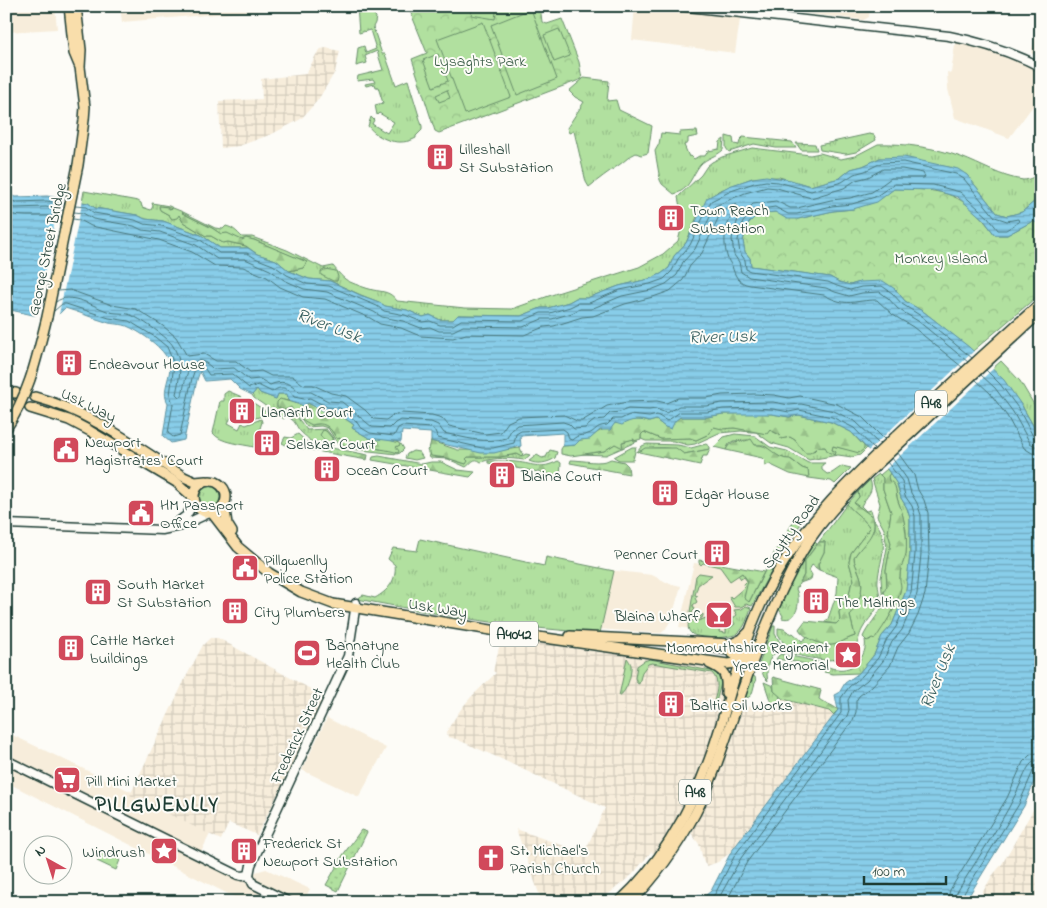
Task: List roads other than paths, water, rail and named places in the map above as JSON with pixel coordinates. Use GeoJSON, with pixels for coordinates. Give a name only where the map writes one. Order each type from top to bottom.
{"type":"FeatureCollection","features":[{"type":"Feature","properties":{"kind":"main road"},"geometry":{"type":"LineString","coordinates":[[69,6],[76,35]]}},
{"type":"Feature","properties":{"kind":"main road"},"geometry":{"type":"LineString","coordinates":[[76,6],[76,35]]}},
{"type":"Feature","properties":{"kind":"main road","name":"George Street Bridge"},"geometry":{"type":"LineString","coordinates":[[6,429],[20,406],[32,379],[57,270],[78,165],[85,107],[80,67],[74,53],[76,35]]}},
{"type":"Feature","properties":{"kind":"main road","name":"A48"},"geometry":{"type":"LineString","coordinates":[[993,351],[1041,303]]}},
{"type":"Feature","properties":{"kind":"main road","name":"A48"},"geometry":{"type":"LineString","coordinates":[[993,351],[1041,312]]}},
{"type":"Feature","properties":{"kind":"main road","name":"Spytty Road"},"geometry":{"type":"LineString","coordinates":[[748,633],[779,569],[806,529],[875,461],[993,351]]}},
{"type":"Feature","properties":{"kind":"main road"},"geometry":{"type":"LineString","coordinates":[[6,392],[16,393]]}},
{"type":"Feature","properties":{"kind":"main road","name":"Usk Way"},"geometry":{"type":"LineString","coordinates":[[35,397],[60,405],[91,419],[184,477],[195,482],[206,482]]}},
{"type":"Feature","properties":{"kind":"main road","name":"Usk Way"},"geometry":{"type":"LineString","coordinates":[[30,408],[69,420],[90,431],[176,482],[195,500]]}},
{"type":"Feature","properties":{"kind":"main road"},"geometry":{"type":"LineString","coordinates":[[195,500],[194,493],[199,486],[206,482]]}},
{"type":"Feature","properties":{"kind":"main road","name":"A4042"},"geometry":{"type":"LineString","coordinates":[[206,482],[217,483],[223,488],[226,496],[224,504]]}},
{"type":"Feature","properties":{"kind":"main road","name":"A4042"},"geometry":{"type":"LineString","coordinates":[[195,500],[200,509],[210,513]]}},
{"type":"Feature","properties":{"kind":"main road","name":"Spytty Road"},"geometry":{"type":"LineString","coordinates":[[769,619],[782,589],[803,551],[834,502]]}},
{"type":"Feature","properties":{"kind":"main road"},"geometry":{"type":"LineString","coordinates":[[210,513],[219,510],[224,504]]}},
{"type":"Feature","properties":{"kind":"main road","name":"Usk Way"},"geometry":{"type":"LineString","coordinates":[[224,504],[227,524],[236,537],[268,567],[285,578],[316,593],[356,606],[503,632],[728,664],[743,663]]}},
{"type":"Feature","properties":{"kind":"main road","name":"Usk Way"},"geometry":{"type":"LineString","coordinates":[[210,513],[238,547],[269,573],[312,596],[333,604],[557,635],[731,644],[742,639],[748,633]]}},
{"type":"Feature","properties":{"kind":"main road","name":"Usk Way"},"geometry":{"type":"LineString","coordinates":[[619,902],[638,884],[675,834],[706,768],[724,710],[743,663],[769,619]]}},
{"type":"Feature","properties":{"kind":"main road","name":"Usk Way"},"geometry":{"type":"LineString","coordinates":[[630,902],[658,872],[682,838],[712,777],[743,663],[748,633]]}},
{"type":"Feature","properties":{"kind":"main road","name":"Usk Way"},"geometry":{"type":"LineString","coordinates":[[684,642],[700,647],[728,650],[743,663]]}},
{"type":"Feature","properties":{"kind":"main road","name":"Usk Way"},"geometry":{"type":"LineString","coordinates":[[692,658],[720,668],[725,674],[724,710]]}},
{"type":"Feature","properties":{"kind":"street"},"geometry":{"type":"LineString","coordinates":[[679,6],[949,36],[1001,50],[1041,67]]}},
{"type":"Feature","properties":{"kind":"street"},"geometry":{"type":"LineString","coordinates":[[168,529],[186,516],[195,500]]}},
{"type":"Feature","properties":{"kind":"street"},"geometry":{"type":"LineString","coordinates":[[6,524],[134,530],[168,529],[181,526],[210,513]]}},
{"type":"Feature","properties":{"kind":"street","name":"Frederick Street"},"geometry":{"type":"LineString","coordinates":[[250,875],[250,865],[256,851],[348,656],[356,606]]}},
{"type":"Feature","properties":{"kind":"street"},"geometry":{"type":"LineString","coordinates":[[6,760],[238,875],[250,875],[253,884],[289,902]]}},
{"type":"Feature","properties":{"kind":"water","name":"River Usk"},"geometry":{"type":"Polygon","coordinates":[[[904,157],[958,169],[967,175],[997,213],[1007,216],[1022,212],[1035,201],[1041,188],[1041,226],[1033,221],[1007,235],[995,235],[984,220],[958,197],[933,190],[894,189],[877,202],[853,209],[833,211],[798,219],[787,219],[775,212],[758,214],[747,225],[743,241],[751,266],[830,277],[850,285],[860,282],[883,281],[895,289],[905,301],[924,312],[969,347],[1004,380],[1022,406],[1041,440],[1041,766],[1024,806],[965,902],[691,902],[697,895],[705,896],[711,891],[731,852],[838,710],[835,695],[839,693],[845,683],[859,673],[874,655],[882,636],[892,625],[906,591],[910,554],[910,518],[907,508],[901,498],[897,484],[887,469],[851,432],[831,422],[799,415],[789,417],[772,414],[723,414],[707,417],[680,417],[675,421],[671,429],[656,420],[649,422],[636,420],[622,425],[615,423],[610,430],[600,430],[590,439],[580,440],[575,445],[563,446],[563,433],[520,436],[521,446],[494,453],[481,453],[431,441],[431,433],[402,431],[401,442],[369,438],[352,428],[354,425],[338,413],[325,412],[308,403],[304,406],[289,401],[287,394],[278,394],[276,399],[260,393],[257,389],[252,395],[240,389],[230,379],[205,381],[200,371],[184,440],[171,443],[163,436],[168,403],[165,393],[170,367],[162,351],[152,342],[126,326],[109,323],[65,308],[57,316],[33,315],[6,309],[6,194],[16,197],[47,196],[88,203],[95,208],[163,221],[201,235],[220,248],[248,248],[257,254],[276,260],[289,271],[309,279],[330,281],[385,306],[407,310],[423,317],[430,315],[440,320],[453,320],[458,315],[521,316],[541,308],[569,302],[576,298],[587,298],[619,286],[649,279],[661,274],[669,268],[674,256],[686,243],[707,198],[729,186],[766,176],[791,180],[810,186],[840,178],[851,169],[880,158],[904,157]]]}},
{"type":"Feature","properties":{"kind":"place","name":"Lilleshall St Substation"},"geometry":{"type":"Point","coordinates":[440,157]}},
{"type":"Feature","properties":{"kind":"place","name":"Town Reach Substation"},"geometry":{"type":"Point","coordinates":[671,218]}},
{"type":"Feature","properties":{"kind":"place","name":"Endeavour House"},"geometry":{"type":"Point","coordinates":[69,363]}},
{"type":"Feature","properties":{"kind":"place","name":"Llanarth Court"},"geometry":{"type":"Point","coordinates":[242,411]}},
{"type":"Feature","properties":{"kind":"place","name":"Selskar Court"},"geometry":{"type":"Point","coordinates":[267,443]}},
{"type":"Feature","properties":{"kind":"place","name":"Newport Magistrates' Court"},"geometry":{"type":"Point","coordinates":[66,450]}},
{"type":"Feature","properties":{"kind":"place","name":"Ocean Court"},"geometry":{"type":"Point","coordinates":[327,469]}},
{"type":"Feature","properties":{"kind":"place","name":"Blaina Court"},"geometry":{"type":"Point","coordinates":[502,475]}},
{"type":"Feature","properties":{"kind":"place","name":"Edgar House"},"geometry":{"type":"Point","coordinates":[665,493]}},
{"type":"Feature","properties":{"kind":"place","name":"HM Passport Office"},"geometry":{"type":"Point","coordinates":[141,513]}},
{"type":"Feature","properties":{"kind":"place","name":"Penner Court"},"geometry":{"type":"Point","coordinates":[717,553]}},
{"type":"Feature","properties":{"kind":"place","name":"Pillgwenlly Police Station"},"geometry":{"type":"Point","coordinates":[245,568]}},
{"type":"Feature","properties":{"kind":"place","name":"South Market St Substation"},"geometry":{"type":"Point","coordinates":[98,592]}},
{"type":"Feature","properties":{"kind":"place","name":"The Maltings"},"geometry":{"type":"Point","coordinates":[816,601]}},
{"type":"Feature","properties":{"kind":"place","name":"City Plumbers"},"geometry":{"type":"Point","coordinates":[235,611]}},
{"type":"Feature","properties":{"kind":"place","name":"Blaina Wharf"},"geometry":{"type":"Point","coordinates":[719,615]}},
{"type":"Feature","properties":{"kind":"place","name":"Cattle Market buildings"},"geometry":{"type":"Point","coordinates":[71,648]}},
{"type":"Feature","properties":{"kind":"place","name":"Bannatyne Health Club"},"geometry":{"type":"Point","coordinates":[307,653]}},
{"type":"Feature","properties":{"kind":"place","name":"Monmouthshire Regiment Ypres Memorial"},"geometry":{"type":"Point","coordinates":[848,655]}},
{"type":"Feature","properties":{"kind":"place","name":"Baltic Oil Works"},"geometry":{"type":"Point","coordinates":[671,704]}},
{"type":"Feature","properties":{"kind":"place","name":"Pill Mini Market"},"geometry":{"type":"Point","coordinates":[67,780]}},
{"type":"Feature","properties":{"kind":"place","name":"Windrush"},"geometry":{"type":"Point","coordinates":[164,851]}},
{"type":"Feature","properties":{"kind":"place","name":"Frederick St Newport Substation"},"geometry":{"type":"Point","coordinates":[244,851]}},
{"type":"Feature","properties":{"kind":"place","name":"St. Michael's Parish Church"},"geometry":{"type":"Point","coordinates":[491,858]}},
{"type":"Feature","properties":{"kind":"district","name":"PILLGWENLLY"},"geometry":{"type":"Point","coordinates":[157,804]}},
{"type":"Feature","properties":{"kind":"park label","name":"Lysaghts Park"},"geometry":{"type":"Point","coordinates":[480,60]}},
{"type":"Feature","properties":{"kind":"park label","name":"Monkey Island"},"geometry":{"type":"Point","coordinates":[941,257]}}]}
